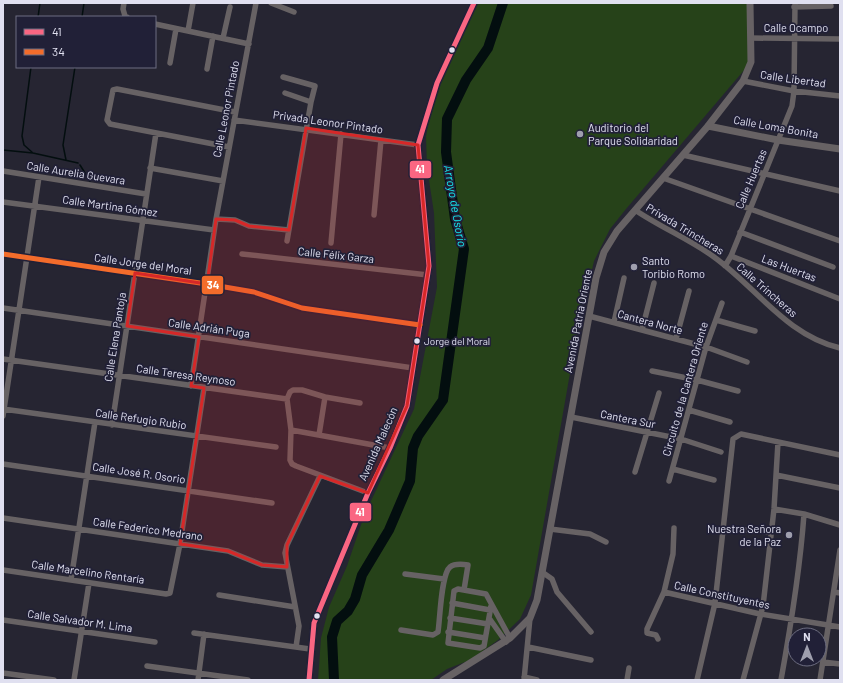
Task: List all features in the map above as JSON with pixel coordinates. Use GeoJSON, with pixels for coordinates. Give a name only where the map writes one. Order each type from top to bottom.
{"type":"FeatureCollection","features":[{"type":"Feature","properties":{"kind":"street"},"geometry":{"type":"LineString","coordinates":[[124,3],[123,9],[125,16]]}},
{"type":"Feature","properties":{"kind":"street"},"geometry":{"type":"LineString","coordinates":[[188,31],[193,3]]}},
{"type":"Feature","properties":{"kind":"street","name":"Calle Leonor Pintado"},"geometry":{"type":"LineString","coordinates":[[191,386],[214,230],[256,3]]}},
{"type":"Feature","properties":{"kind":"street"},"geometry":{"type":"LineString","coordinates":[[271,3],[294,12]]}},
{"type":"Feature","properties":{"kind":"street","name":"Avenida Malecón"},"geometry":{"type":"LineString","coordinates":[[309,680],[310,649],[316,616],[407,406],[429,266],[418,144],[436,83],[474,3]]}},
{"type":"Feature","properties":{"kind":"street","name":"Avenida Patria Oriente"},"geometry":{"type":"LineString","coordinates":[[524,679],[530,618],[536,600],[542,572],[596,278],[604,252],[617,231],[708,126],[743,81],[751,62],[752,38],[750,3]]}},
{"type":"Feature","properties":{"kind":"street"},"geometry":{"type":"LineString","coordinates":[[794,5],[831,6]]}},
{"type":"Feature","properties":{"kind":"street","name":"Calle Huertas"},"geometry":{"type":"LineString","coordinates":[[725,266],[731,256],[792,106],[794,90],[794,5]]}},
{"type":"Feature","properties":{"kind":"street"},"geometry":{"type":"LineString","coordinates":[[223,38],[230,7]]}},
{"type":"Feature","properties":{"kind":"street"},"geometry":{"type":"LineString","coordinates":[[156,24],[249,44]]}},
{"type":"Feature","properties":{"kind":"street"},"geometry":{"type":"LineString","coordinates":[[170,63],[176,29]]}},
{"type":"Feature","properties":{"kind":"street"},"geometry":{"type":"LineString","coordinates":[[207,69],[214,36]]}},
{"type":"Feature","properties":{"kind":"street","name":"Calle Ocampo"},"geometry":{"type":"LineString","coordinates":[[752,38],[840,39]]}},
{"type":"Feature","properties":{"kind":"street"},"geometry":{"type":"LineString","coordinates":[[283,77],[315,86],[306,128],[287,241]]}},
{"type":"Feature","properties":{"kind":"street","name":"Calle Libertad"},"geometry":{"type":"LineString","coordinates":[[743,81],[840,96]]}},
{"type":"Feature","properties":{"kind":"street"},"geometry":{"type":"LineString","coordinates":[[229,147],[110,124],[107,120],[113,90],[117,89],[236,112]]}},
{"type":"Feature","properties":{"kind":"street"},"geometry":{"type":"LineString","coordinates":[[285,93],[311,102]]}},
{"type":"Feature","properties":{"kind":"street","name":"Privada Leonor Pintado"},"geometry":{"type":"LineString","coordinates":[[234,120],[306,128],[381,140],[418,144]]}},
{"type":"Feature","properties":{"kind":"street","name":"Calle Loma Bonita"},"geometry":{"type":"LineString","coordinates":[[708,126],[778,140],[840,149]]}},
{"type":"Feature","properties":{"kind":"street","name":"Calle Elena Pantoja"},"geometry":{"type":"LineString","coordinates":[[112,425],[156,133]]}},
{"type":"Feature","properties":{"kind":"street"},"geometry":{"type":"LineString","coordinates":[[331,243],[341,134]]}},
{"type":"Feature","properties":{"kind":"street"},"geometry":{"type":"LineString","coordinates":[[374,215],[381,140]]}},
{"type":"Feature","properties":{"kind":"street"},"geometry":{"type":"LineString","coordinates":[[683,155],[840,191]]}},
{"type":"Feature","properties":{"kind":"street"},"geometry":{"type":"LineString","coordinates":[[150,168],[223,181]]}},
{"type":"Feature","properties":{"kind":"street","name":"Calle Aurelia Guevara"},"geometry":{"type":"LineString","coordinates":[[3,171],[146,194]]}},
{"type":"Feature","properties":{"kind":"street"},"geometry":{"type":"LineString","coordinates":[[3,416],[39,177]]}},
{"type":"Feature","properties":{"kind":"street"},"geometry":{"type":"LineString","coordinates":[[663,178],[840,241]]}},
{"type":"Feature","properties":{"kind":"street","name":"Calle Martina Gómez"},"geometry":{"type":"LineString","coordinates":[[3,202],[214,230]]}},
{"type":"Feature","properties":{"kind":"street","name":"Privada Trincheras"},"geometry":{"type":"LineString","coordinates":[[635,210],[659,226],[706,252],[725,266]]}},
{"type":"Feature","properties":{"kind":"street"},"geometry":{"type":"LineString","coordinates":[[216,219],[235,220],[249,226],[289,230]]}},
{"type":"Feature","properties":{"kind":"street"},"geometry":{"type":"LineString","coordinates":[[740,232],[833,267]]}},
{"type":"Feature","properties":{"kind":"street","name":"Calle Jorge del Moral"},"geometry":{"type":"LineString","coordinates":[[3,254],[254,292],[302,308],[420,325]]}},
{"type":"Feature","properties":{"kind":"street","name":"Calle Félix Garza"},"geometry":{"type":"LineString","coordinates":[[242,254],[428,275]]}},
{"type":"Feature","properties":{"kind":"street","name":"Las Huertas"},"geometry":{"type":"LineString","coordinates":[[731,256],[840,299]]}},
{"type":"Feature","properties":{"kind":"street","name":"Calle Trincheras"},"geometry":{"type":"LineString","coordinates":[[725,266],[789,323],[807,335],[840,348]]}},
{"type":"Feature","properties":{"kind":"street"},"geometry":{"type":"LineString","coordinates":[[614,322],[624,278]]}},
{"type":"Feature","properties":{"kind":"street"},"geometry":{"type":"LineString","coordinates":[[642,330],[654,283]]}},
{"type":"Feature","properties":{"kind":"street"},"geometry":{"type":"LineString","coordinates":[[676,339],[689,291]]}},
{"type":"Feature","properties":{"kind":"street","name":"Circuito de la Cantera Oriente"},"geometry":{"type":"LineString","coordinates":[[669,481],[706,347],[722,302]]}},
{"type":"Feature","properties":{"kind":"street","name":"Calle Adrián Puga"},"geometry":{"type":"LineString","coordinates":[[3,308],[413,368]]}},
{"type":"Feature","properties":{"kind":"street","name":"Cantera Norte"},"geometry":{"type":"LineString","coordinates":[[589,316],[706,347],[747,362]]}},
{"type":"Feature","properties":{"kind":"street"},"geometry":{"type":"LineString","coordinates":[[716,320],[755,331]]}},
{"type":"Feature","properties":{"kind":"street","name":"Calle Teresa Reynoso"},"geometry":{"type":"LineString","coordinates":[[3,359],[287,399]]}},
{"type":"Feature","properties":{"kind":"street"},"geometry":{"type":"LineString","coordinates":[[652,372],[697,380],[738,391]]}},
{"type":"Feature","properties":{"kind":"street"},"geometry":{"type":"LineString","coordinates":[[180,544],[204,388]]}},
{"type":"Feature","properties":{"kind":"street"},"geometry":{"type":"LineString","coordinates":[[360,403],[293,390],[288,394],[287,399],[291,430],[290,460],[292,464],[320,476],[368,493]]}},
{"type":"Feature","properties":{"kind":"street"},"geometry":{"type":"LineString","coordinates":[[635,472],[659,393]]}},
{"type":"Feature","properties":{"kind":"street"},"geometry":{"type":"LineString","coordinates":[[319,435],[325,397]]}},
{"type":"Feature","properties":{"kind":"street","name":"Calle Refugio Rubio"},"geometry":{"type":"LineString","coordinates":[[4,409],[276,447]]}},
{"type":"Feature","properties":{"kind":"street"},"geometry":{"type":"LineString","coordinates":[[689,410],[730,422]]}},
{"type":"Feature","properties":{"kind":"street","name":"Cantera Sur"},"geometry":{"type":"LineString","coordinates":[[570,417],[681,439],[721,452]]}},
{"type":"Feature","properties":{"kind":"street"},"geometry":{"type":"LineString","coordinates":[[71,580],[95,422]]}},
{"type":"Feature","properties":{"kind":"street"},"geometry":{"type":"LineString","coordinates":[[291,430],[390,448]]}},
{"type":"Feature","properties":{"kind":"street"},"geometry":{"type":"LineString","coordinates":[[697,680],[715,603],[732,443],[736,436],[741,434],[840,455]]}},
{"type":"Feature","properties":{"kind":"street"},"geometry":{"type":"LineString","coordinates":[[743,680],[763,606],[774,509],[778,442]]}},
{"type":"Feature","properties":{"kind":"street","name":"Calle José R. Osorio"},"geometry":{"type":"LineString","coordinates":[[3,464],[272,503]]}},
{"type":"Feature","properties":{"kind":"street"},"geometry":{"type":"LineString","coordinates":[[673,469],[714,480]]}},
{"type":"Feature","properties":{"kind":"street"},"geometry":{"type":"LineString","coordinates":[[776,475],[840,488]]}},
{"type":"Feature","properties":{"kind":"street"},"geometry":{"type":"LineString","coordinates":[[296,647],[299,626],[287,567],[285,553],[286,544],[320,476]]}},
{"type":"Feature","properties":{"kind":"street"},"geometry":{"type":"LineString","coordinates":[[774,509],[804,514],[840,525]]}},
{"type":"Feature","properties":{"kind":"street"},"geometry":{"type":"LineString","coordinates":[[781,680],[801,557],[804,514]]}},
{"type":"Feature","properties":{"kind":"street","name":"Calle Federico Medrano"},"geometry":{"type":"LineString","coordinates":[[3,518],[228,551],[262,565],[287,567]]}},
{"type":"Feature","properties":{"kind":"street","name":"Calle Constituyentes"},"geometry":{"type":"LineString","coordinates":[[674,528],[673,554],[664,592],[760,614],[840,627]]}},
{"type":"Feature","properties":{"kind":"street"},"geometry":{"type":"LineString","coordinates":[[723,528],[771,532]]}},
{"type":"Feature","properties":{"kind":"street"},"geometry":{"type":"LineString","coordinates":[[550,529],[590,534],[606,542]]}},
{"type":"Feature","properties":{"kind":"street","name":"Calle Marcelino Rentaría"},"geometry":{"type":"LineString","coordinates":[[3,570],[166,594],[170,593],[180,544]]}},
{"type":"Feature","properties":{"kind":"street"},"geometry":{"type":"LineString","coordinates":[[827,638],[837,592],[840,550]]}},
{"type":"Feature","properties":{"kind":"street"},"geometry":{"type":"LineString","coordinates":[[401,630],[433,635],[438,632],[444,579],[446,572],[450,567],[458,564],[468,565],[464,590]]}},
{"type":"Feature","properties":{"kind":"street"},"geometry":{"type":"LineString","coordinates":[[542,572],[552,579],[557,592],[591,632]]}},
{"type":"Feature","properties":{"kind":"street"},"geometry":{"type":"LineString","coordinates":[[405,574],[444,579]]}},
{"type":"Feature","properties":{"kind":"street"},"geometry":{"type":"LineString","coordinates":[[74,680],[89,582]]}},
{"type":"Feature","properties":{"kind":"street"},"geometry":{"type":"LineString","coordinates":[[491,608],[482,647],[450,644],[447,641],[454,591],[458,589],[486,594],[491,608],[500,622],[508,640]]}},
{"type":"Feature","properties":{"kind":"street"},"geometry":{"type":"LineString","coordinates":[[658,639],[656,635],[648,632],[647,629],[664,592]]}},
{"type":"Feature","properties":{"kind":"street"},"geometry":{"type":"LineString","coordinates":[[219,595],[295,607]]}},
{"type":"Feature","properties":{"kind":"street"},"geometry":{"type":"LineString","coordinates":[[452,603],[491,608]]}},
{"type":"Feature","properties":{"kind":"street"},"geometry":{"type":"LineString","coordinates":[[450,618],[488,621],[508,640]]}},
{"type":"Feature","properties":{"kind":"street","name":"Avenida Patria Oriente"},"geometry":{"type":"LineString","coordinates":[[443,680],[508,640],[530,618]]}},
{"type":"Feature","properties":{"kind":"street","name":"Calle Salvador M. Lima"},"geometry":{"type":"LineString","coordinates":[[3,620],[154,642]]}},
{"type":"Feature","properties":{"kind":"street"},"geometry":{"type":"LineString","coordinates":[[495,627],[500,622]]}},
{"type":"Feature","properties":{"kind":"street"},"geometry":{"type":"LineString","coordinates":[[448,632],[485,638]]}},
{"type":"Feature","properties":{"kind":"street"},"geometry":{"type":"LineString","coordinates":[[194,633],[310,649]]}},
{"type":"Feature","properties":{"kind":"street"},"geometry":{"type":"LineString","coordinates":[[198,680],[204,634]]}},
{"type":"Feature","properties":{"kind":"street"},"geometry":{"type":"LineString","coordinates":[[528,647],[591,660]]}},
{"type":"Feature","properties":{"kind":"street"},"geometry":{"type":"LineString","coordinates":[[827,662],[840,664]]}},
{"type":"Feature","properties":{"kind":"street"},"geometry":{"type":"LineString","coordinates":[[149,667],[248,680]]}},
{"type":"Feature","properties":{"kind":"street"},"geometry":{"type":"LineString","coordinates":[[820,680],[822,667]]}},
{"type":"Feature","properties":{"kind":"street"},"geometry":{"type":"LineString","coordinates":[[627,680],[629,668]]}},
{"type":"Feature","properties":{"kind":"street"},"geometry":{"type":"LineString","coordinates":[[3,673],[19,677],[54,680]]}},
{"type":"Feature","properties":{"kind":"street"},"geometry":{"type":"LineString","coordinates":[[524,679],[537,680]]}},
{"type":"Feature","properties":{"kind":"highlighted area"},"geometry":{"type":"Polygon","coordinates":[[[306,128],[418,145],[429,266],[407,406],[368,493],[320,476],[287,545],[287,567],[262,565],[228,551],[180,544],[204,388],[191,386],[199,337],[127,326],[135,273],[207,284],[216,219],[235,220],[249,226],[289,230],[306,128]]]}},
{"type":"Feature","properties":{"kind":"green space"},"geometry":{"type":"Polygon","coordinates":[[[475,3],[749,3],[751,62],[610,229],[594,261],[576,339],[531,595],[520,619],[498,640],[470,660],[447,669],[431,680],[318,680],[321,638],[329,607],[347,566],[364,516],[414,409],[437,287],[434,213],[427,167],[426,137],[433,94],[475,3]]]}},
{"type":"Feature","properties":{"kind":"waterway"},"geometry":{"type":"LineString","coordinates":[[38,16],[40,3]]}},
{"type":"Feature","properties":{"kind":"waterway"},"geometry":{"type":"LineString","coordinates":[[82,16],[84,3]]}},
{"type":"Feature","properties":{"kind":"waterway","name":"Arroyo de Osorio"},"geometry":{"type":"LineString","coordinates":[[334,680],[332,637],[337,621],[348,611],[355,599],[362,575],[389,530],[410,481],[413,448],[418,436],[443,400],[464,249],[455,219],[446,152],[447,119],[466,80],[488,48],[503,3]]}},
{"type":"Feature","properties":{"kind":"waterway"},"geometry":{"type":"LineString","coordinates":[[31,68],[22,136],[24,145],[33,153]]}},
{"type":"Feature","properties":{"kind":"waterway"},"geometry":{"type":"LineString","coordinates":[[66,160],[63,145],[75,68]]}},
{"type":"Feature","properties":{"kind":"waterway"},"geometry":{"type":"LineString","coordinates":[[3,150],[33,153],[78,163]]}},
{"type":"Feature","properties":{"kind":"waterway"},"geometry":{"type":"LineString","coordinates":[[80,165],[90,181]]}},
{"type":"Feature","properties":{"kind":"transit line","name":"41"},"geometry":{"type":"LineString","coordinates":[[309,680],[314,623],[368,493],[390,448],[407,406],[429,266],[418,145],[437,83],[474,3]]}},
{"type":"Feature","properties":{"kind":"transit line","name":"34"},"geometry":{"type":"LineString","coordinates":[[3,254],[254,292],[302,308],[420,325]]}},
{"type":"Feature","properties":{"kind":"place","name":"Auditorio del Parque Solidaridad"},"geometry":{"type":"Point","coordinates":[580,134]}},
{"type":"Feature","properties":{"kind":"place","name":"Santo Toribio Romo"},"geometry":{"type":"Point","coordinates":[634,267]}},
{"type":"Feature","properties":{"kind":"place","name":"Jorge del Moral"},"geometry":{"type":"Point","coordinates":[417,341]}},
{"type":"Feature","properties":{"kind":"place","name":"Nuestra Señora de la Paz"},"geometry":{"type":"Point","coordinates":[789,535]}}]}
